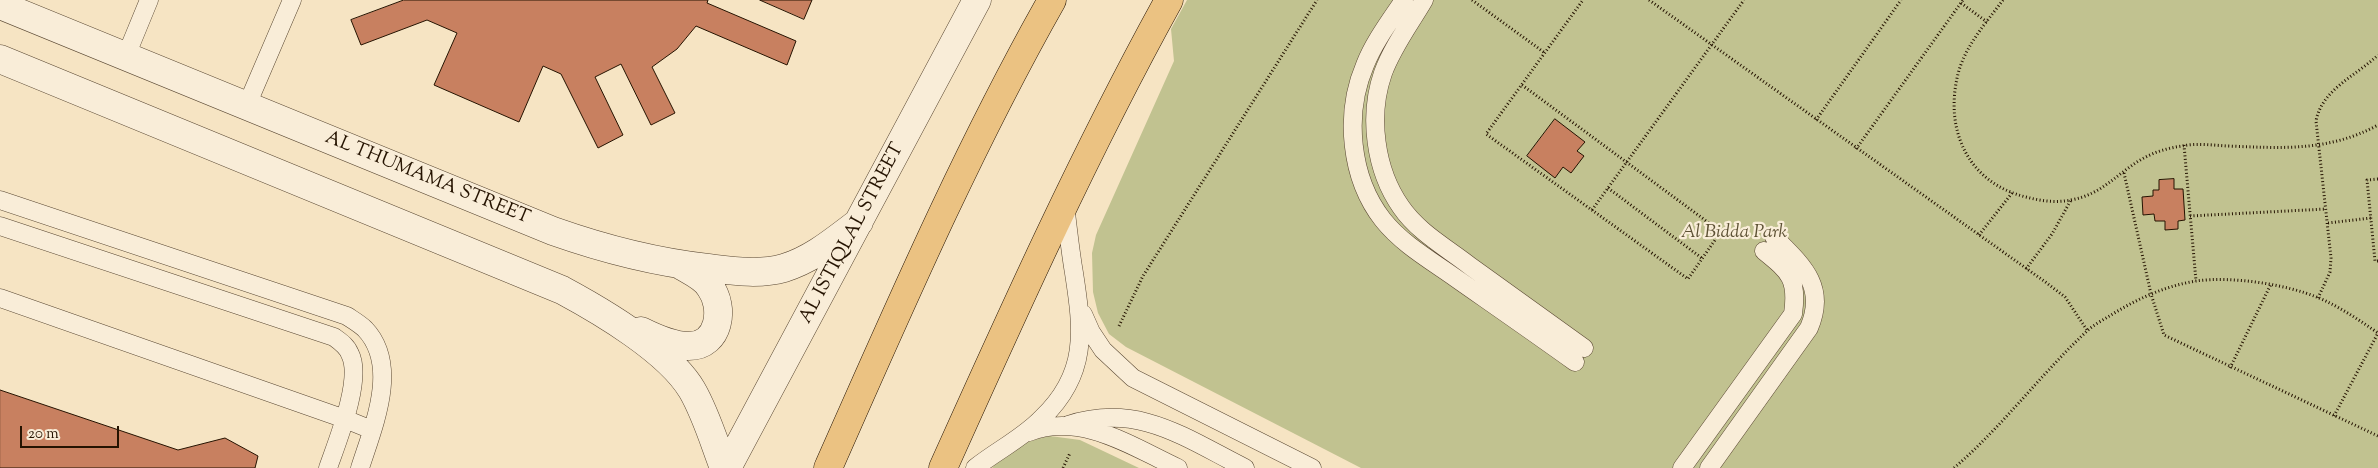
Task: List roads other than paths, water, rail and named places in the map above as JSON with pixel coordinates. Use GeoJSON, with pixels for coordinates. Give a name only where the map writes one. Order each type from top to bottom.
{"type":"FeatureCollection","features":[{"type":"Feature","properties":{"kind":"main road"},"geometry":{"type":"LineString","coordinates":[[828,468],[934,233],[1024,51],[1052,0]]}},
{"type":"Feature","properties":{"kind":"main road"},"geometry":{"type":"LineString","coordinates":[[944,468],[1065,202],[1139,54],[1169,0]]}},
{"type":"Feature","properties":{"kind":"street","name":"AL ISTIQLAL STREET"},"geometry":{"type":"LineString","coordinates":[[728,468],[977,0]]}},
{"type":"Feature","properties":{"kind":"street","name":"AL THUMAMA STREET"},"geometry":{"type":"LineString","coordinates":[[0,4],[553,231],[619,253],[680,265],[749,272],[783,268],[805,260],[858,222]]}},
{"type":"Feature","properties":{"kind":"street"},"geometry":{"type":"LineString","coordinates":[[0,59],[562,290],[612,318],[676,344],[689,346],[708,340],[718,323],[718,304],[715,294],[707,282],[680,265]]}},
{"type":"Feature","properties":{"kind":"street"},"geometry":{"type":"LineString","coordinates":[[612,318],[662,358],[683,378],[699,405],[724,468]]}},
{"type":"Feature","properties":{"kind":"lane"},"geometry":{"type":"LineString","coordinates":[[126,56],[149,0]]}},
{"type":"Feature","properties":{"kind":"lane"},"geometry":{"type":"LineString","coordinates":[[247,105],[292,0]]}},
{"type":"Feature","properties":{"kind":"lane"},"geometry":{"type":"LineString","coordinates":[[1404,0],[1364,65],[1353,107],[1355,151],[1359,172],[1368,194],[1383,220],[1413,248],[1580,355],[1427,234],[1401,208],[1389,186],[1381,164],[1376,140],[1378,96],[1391,54],[1424,0]]}},
{"type":"Feature","properties":{"kind":"lane"},"geometry":{"type":"LineString","coordinates":[[0,200],[347,316],[365,330],[378,348],[383,371],[381,393],[360,468]]}},
{"type":"Feature","properties":{"kind":"lane"},"geometry":{"type":"LineString","coordinates":[[975,468],[1042,419],[1058,401],[1071,379],[1078,355],[1080,339],[1079,306],[1065,202]]}},
{"type":"Feature","properties":{"kind":"lane"},"geometry":{"type":"LineString","coordinates":[[0,226],[334,337],[347,349],[354,365],[354,377],[345,418],[328,468]]}},
{"type":"Feature","properties":{"kind":"lane"},"geometry":{"type":"LineString","coordinates":[[1682,468],[1793,314],[1796,293],[1790,276],[1769,244],[1807,273],[1814,288],[1814,316],[1809,328],[1709,468]]}},
{"type":"Feature","properties":{"kind":"lane"},"geometry":{"type":"LineString","coordinates":[[0,298],[345,418],[372,430]]}},
{"type":"Feature","properties":{"kind":"lane"},"geometry":{"type":"LineString","coordinates":[[1079,306],[1091,332],[1109,357],[1144,385],[1312,468]]}},
{"type":"Feature","properties":{"kind":"lane"},"geometry":{"type":"LineString","coordinates":[[1075,426],[1100,417],[1123,416],[1146,421],[1168,429],[1245,468]]}},
{"type":"Feature","properties":{"kind":"lane"},"geometry":{"type":"LineString","coordinates":[[1021,434],[1049,426],[1075,426],[1106,434],[1178,468]]}},
{"type":"Feature","properties":{"kind":"park label","name":"Al Bidda Park"},"geometry":{"type":"Point","coordinates":[1734,234]}}]}
